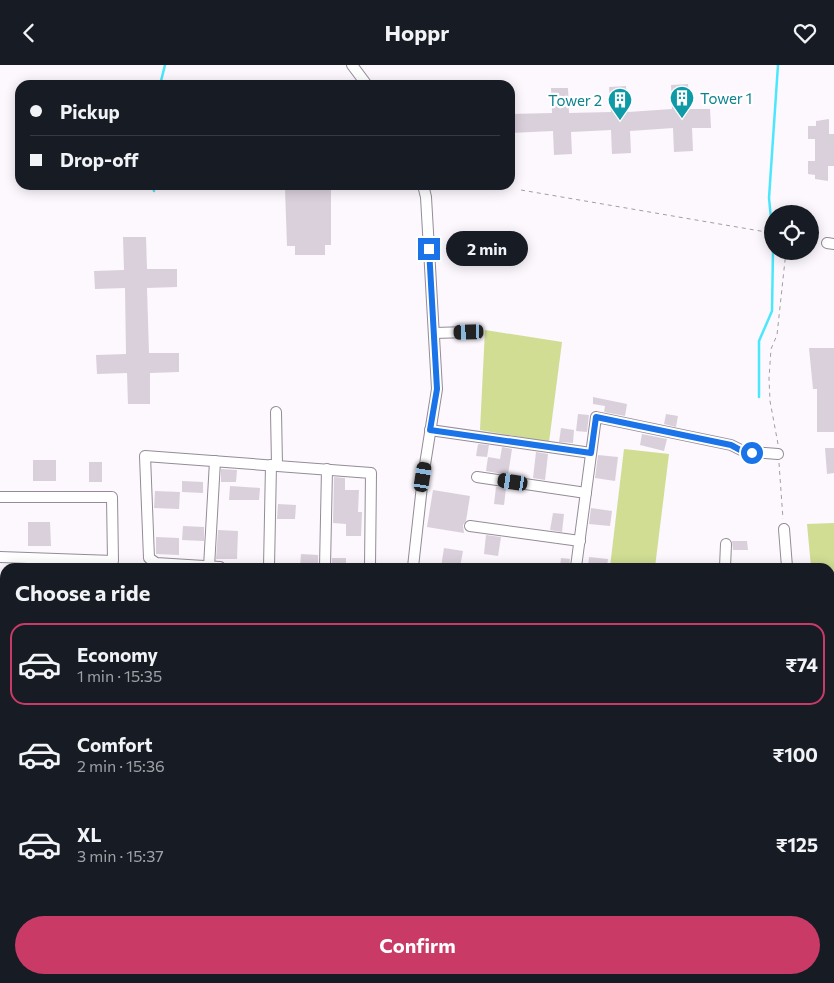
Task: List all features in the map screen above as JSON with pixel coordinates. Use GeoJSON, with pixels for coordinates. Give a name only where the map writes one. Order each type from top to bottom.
{"type":"FeatureCollection","features":[{"type":"Feature","properties":{"kind":"street"},"geometry":{"type":"LineString","coordinates":[[352,65],[363,80]]}},
{"type":"Feature","properties":{"kind":"street"},"geometry":{"type":"LineString","coordinates":[[413,563],[423,477],[437,389],[424,190]]}},
{"type":"Feature","properties":{"kind":"street"},"geometry":{"type":"LineString","coordinates":[[434,333],[469,332]]}},
{"type":"Feature","properties":{"kind":"street"},"geometry":{"type":"LineString","coordinates":[[269,563],[276,413]]}},
{"type":"Feature","properties":{"kind":"street"},"geometry":{"type":"LineString","coordinates":[[577,563],[596,417],[731,445],[742,451],[778,454]]}},
{"type":"Feature","properties":{"kind":"street"},"geometry":{"type":"LineString","coordinates":[[430,430],[591,453]]}},
{"type":"Feature","properties":{"kind":"street"},"geometry":{"type":"LineString","coordinates":[[156,563],[148,557],[145,456],[371,473],[370,563]]}},
{"type":"Feature","properties":{"kind":"street"},"geometry":{"type":"LineString","coordinates":[[215,461],[215,563]]}},
{"type":"Feature","properties":{"kind":"street"},"geometry":{"type":"LineString","coordinates":[[325,563],[328,469]]}},
{"type":"Feature","properties":{"kind":"street"},"geometry":{"type":"LineString","coordinates":[[477,477],[586,493]]}},
{"type":"Feature","properties":{"kind":"street"},"geometry":{"type":"LineString","coordinates":[[0,497],[112,497],[113,561],[0,557]]}},
{"type":"Feature","properties":{"kind":"street"},"geometry":{"type":"LineString","coordinates":[[470,526],[580,541]]}},
{"type":"Feature","properties":{"kind":"street"},"geometry":{"type":"LineString","coordinates":[[784,529],[787,563]]}},
{"type":"Feature","properties":{"kind":"street"},"geometry":{"type":"LineString","coordinates":[[725,563],[726,544]]}},
{"type":"Feature","properties":{"kind":"path"},"geometry":{"type":"LineString","coordinates":[[521,190],[764,232]]}},
{"type":"Feature","properties":{"kind":"path"},"geometry":{"type":"LineString","coordinates":[[784,529],[777,435],[770,401],[769,377],[771,349],[777,335],[785,260]]}},
{"type":"Feature","properties":{"kind":"green space"},"geometry":{"type":"Polygon","coordinates":[[[485,330],[562,342],[549,442],[480,430],[485,330]]]}},
{"type":"Feature","properties":{"kind":"green space"},"geometry":{"type":"Polygon","coordinates":[[[624,449],[669,454],[655,563],[610,563],[624,449]]]}},
{"type":"Feature","properties":{"kind":"green space"},"geometry":{"type":"Polygon","coordinates":[[[834,523],[834,563],[811,563],[807,524],[834,523]]]}},
{"type":"Feature","properties":{"kind":"building"},"geometry":{"type":"Polygon","coordinates":[[[688,84],[690,109],[710,109],[711,128],[692,128],[693,151],[674,152],[673,128],[630,131],[631,153],[612,154],[611,130],[571,132],[572,154],[554,155],[553,131],[515,133],[515,114],[552,113],[551,88],[568,88],[569,113],[611,112],[609,87],[626,86],[628,112],[672,109],[671,85],[688,84]]]}},
{"type":"Feature","properties":{"kind":"building"},"geometry":{"type":"Polygon","coordinates":[[[829,119],[829,134],[834,134],[834,166],[828,166],[828,181],[815,179],[815,175],[808,174],[808,161],[815,161],[815,139],[808,139],[808,126],[816,126],[816,121],[829,119]]]}},
{"type":"Feature","properties":{"kind":"building"},"geometry":{"type":"Polygon","coordinates":[[[285,190],[331,190],[331,245],[325,245],[325,255],[295,255],[295,246],[287,246],[285,190]]]}},
{"type":"Feature","properties":{"kind":"building"},"geometry":{"type":"Polygon","coordinates":[[[123,237],[146,237],[147,269],[177,269],[177,287],[147,288],[149,353],[179,353],[179,372],[150,373],[150,404],[128,404],[127,373],[97,374],[96,355],[126,354],[125,288],[95,289],[94,271],[124,270],[123,237]]]}},
{"type":"Feature","properties":{"kind":"building"},"geometry":{"type":"Polygon","coordinates":[[[809,348],[834,348],[834,432],[817,432],[817,389],[813,389],[809,348]]]}},
{"type":"Feature","properties":{"kind":"building"},"geometry":{"type":"Polygon","coordinates":[[[593,397],[627,404],[625,416],[604,412],[605,406],[593,404],[593,397]]]}},
{"type":"Feature","properties":{"kind":"building"},"geometry":{"type":"Polygon","coordinates":[[[578,414],[589,415],[587,432],[576,431],[578,414]]]}},
{"type":"Feature","properties":{"kind":"building"},"geometry":{"type":"Polygon","coordinates":[[[666,414],[678,416],[676,427],[664,424],[666,414]]]}},
{"type":"Feature","properties":{"kind":"building"},"geometry":{"type":"Polygon","coordinates":[[[561,428],[574,430],[573,443],[559,442],[561,428]]]}},
{"type":"Feature","properties":{"kind":"building"},"geometry":{"type":"Polygon","coordinates":[[[642,434],[667,439],[664,451],[640,445],[642,434]]]}},
{"type":"Feature","properties":{"kind":"building"},"geometry":{"type":"Polygon","coordinates":[[[478,444],[489,445],[487,457],[476,456],[478,444]]]}},
{"type":"Feature","properties":{"kind":"building"},"geometry":{"type":"Polygon","coordinates":[[[502,447],[512,449],[508,475],[486,471],[488,457],[500,459],[502,447]]]}},
{"type":"Feature","properties":{"kind":"building"},"geometry":{"type":"Polygon","coordinates":[[[825,448],[834,448],[834,473],[827,474],[825,448]]]}},
{"type":"Feature","properties":{"kind":"building"},"geometry":{"type":"Polygon","coordinates":[[[536,452],[548,454],[545,480],[533,478],[536,452]]]}},
{"type":"Feature","properties":{"kind":"building"},"geometry":{"type":"Polygon","coordinates":[[[598,455],[618,457],[615,481],[595,478],[598,455]]]}},
{"type":"Feature","properties":{"kind":"building"},"geometry":{"type":"Polygon","coordinates":[[[33,460],[56,460],[56,481],[33,481],[33,460]]]}},
{"type":"Feature","properties":{"kind":"building"},"geometry":{"type":"Polygon","coordinates":[[[89,462],[102,462],[102,482],[89,482],[89,462]]]}},
{"type":"Feature","properties":{"kind":"building"},"geometry":{"type":"Polygon","coordinates":[[[221,469],[237,470],[236,482],[221,482],[221,469]]]}},
{"type":"Feature","properties":{"kind":"building"},"geometry":{"type":"Polygon","coordinates":[[[334,477],[345,478],[345,490],[359,490],[358,512],[362,512],[361,536],[346,536],[346,524],[333,523],[334,477]]]}},
{"type":"Feature","properties":{"kind":"building"},"geometry":{"type":"Polygon","coordinates":[[[182,481],[203,482],[203,493],[182,492],[182,481]]]}},
{"type":"Feature","properties":{"kind":"building"},"geometry":{"type":"Polygon","coordinates":[[[230,486],[260,488],[259,500],[229,500],[230,486]]]}},
{"type":"Feature","properties":{"kind":"building"},"geometry":{"type":"Polygon","coordinates":[[[496,487],[506,488],[504,505],[494,504],[496,487]]]}},
{"type":"Feature","properties":{"kind":"building"},"geometry":{"type":"Polygon","coordinates":[[[433,490],[470,496],[466,521],[463,525],[464,533],[427,527],[433,490]]]}},
{"type":"Feature","properties":{"kind":"building"},"geometry":{"type":"Polygon","coordinates":[[[155,491],[180,492],[179,509],[154,508],[155,491]]]}},
{"type":"Feature","properties":{"kind":"building"},"geometry":{"type":"Polygon","coordinates":[[[278,504],[296,505],[295,519],[277,519],[278,504]]]}},
{"type":"Feature","properties":{"kind":"building"},"geometry":{"type":"Polygon","coordinates":[[[591,508],[612,511],[610,526],[589,524],[591,508]]]}},
{"type":"Feature","properties":{"kind":"building"},"geometry":{"type":"Polygon","coordinates":[[[553,513],[564,514],[562,532],[550,530],[553,513]]]}},
{"type":"Feature","properties":{"kind":"building"},"geometry":{"type":"Polygon","coordinates":[[[28,522],[50,522],[51,546],[28,546],[28,522]]]}},
{"type":"Feature","properties":{"kind":"building"},"geometry":{"type":"Polygon","coordinates":[[[183,526],[204,527],[204,541],[182,540],[183,526]]]}},
{"type":"Feature","properties":{"kind":"building"},"geometry":{"type":"Polygon","coordinates":[[[218,530],[238,531],[237,559],[216,559],[218,530]]]}},
{"type":"Feature","properties":{"kind":"building"},"geometry":{"type":"Polygon","coordinates":[[[486,535],[501,537],[498,556],[484,554],[486,535]]]}},
{"type":"Feature","properties":{"kind":"building"},"geometry":{"type":"Polygon","coordinates":[[[156,537],[179,538],[179,555],[156,554],[156,537]]]}},
{"type":"Feature","properties":{"kind":"building"},"geometry":{"type":"Polygon","coordinates":[[[732,541],[747,541],[748,550],[733,550],[732,541]]]}},
{"type":"Feature","properties":{"kind":"building"},"geometry":{"type":"Polygon","coordinates":[[[444,548],[463,551],[461,563],[442,563],[444,548]]]}},
{"type":"Feature","properties":{"kind":"building"},"geometry":{"type":"Polygon","coordinates":[[[301,554],[318,555],[318,563],[300,563],[301,554]]]}},
{"type":"Feature","properties":{"kind":"building"},"geometry":{"type":"Polygon","coordinates":[[[589,557],[608,559],[608,563],[588,563],[589,557]]]}},
{"type":"Feature","properties":{"kind":"building"},"geometry":{"type":"Polygon","coordinates":[[[332,558],[346,558],[346,563],[332,563],[332,558]]]}},
{"type":"Feature","properties":{"kind":"building"},"geometry":{"type":"Polygon","coordinates":[[[561,558],[570,559],[570,563],[560,563],[561,558]]]}},
{"type":"Feature","properties":{"kind":"waterway"},"geometry":{"type":"LineString","coordinates":[[161,80],[165,65]]}},
{"type":"Feature","properties":{"kind":"waterway"},"geometry":{"type":"LineString","coordinates":[[770,205],[778,65]]}},
{"type":"Feature","properties":{"kind":"waterway"},"geometry":{"type":"LineString","coordinates":[[759,397],[759,341],[772,311],[773,260]]}},
{"type":"Feature","properties":{"kind":"place","name":"Tower 1"},"geometry":{"type":"Point","coordinates":[682,119]}},
{"type":"Feature","properties":{"kind":"place","name":"Tower 2"},"geometry":{"type":"Point","coordinates":[620,121]}},
{"type":"Feature","properties":{"kind":"route"},"geometry":{"type":"LineString","coordinates":[[429,249],[437,389],[430,430],[591,453],[596,417],[731,445],[742,451],[752,453]]}}]}
